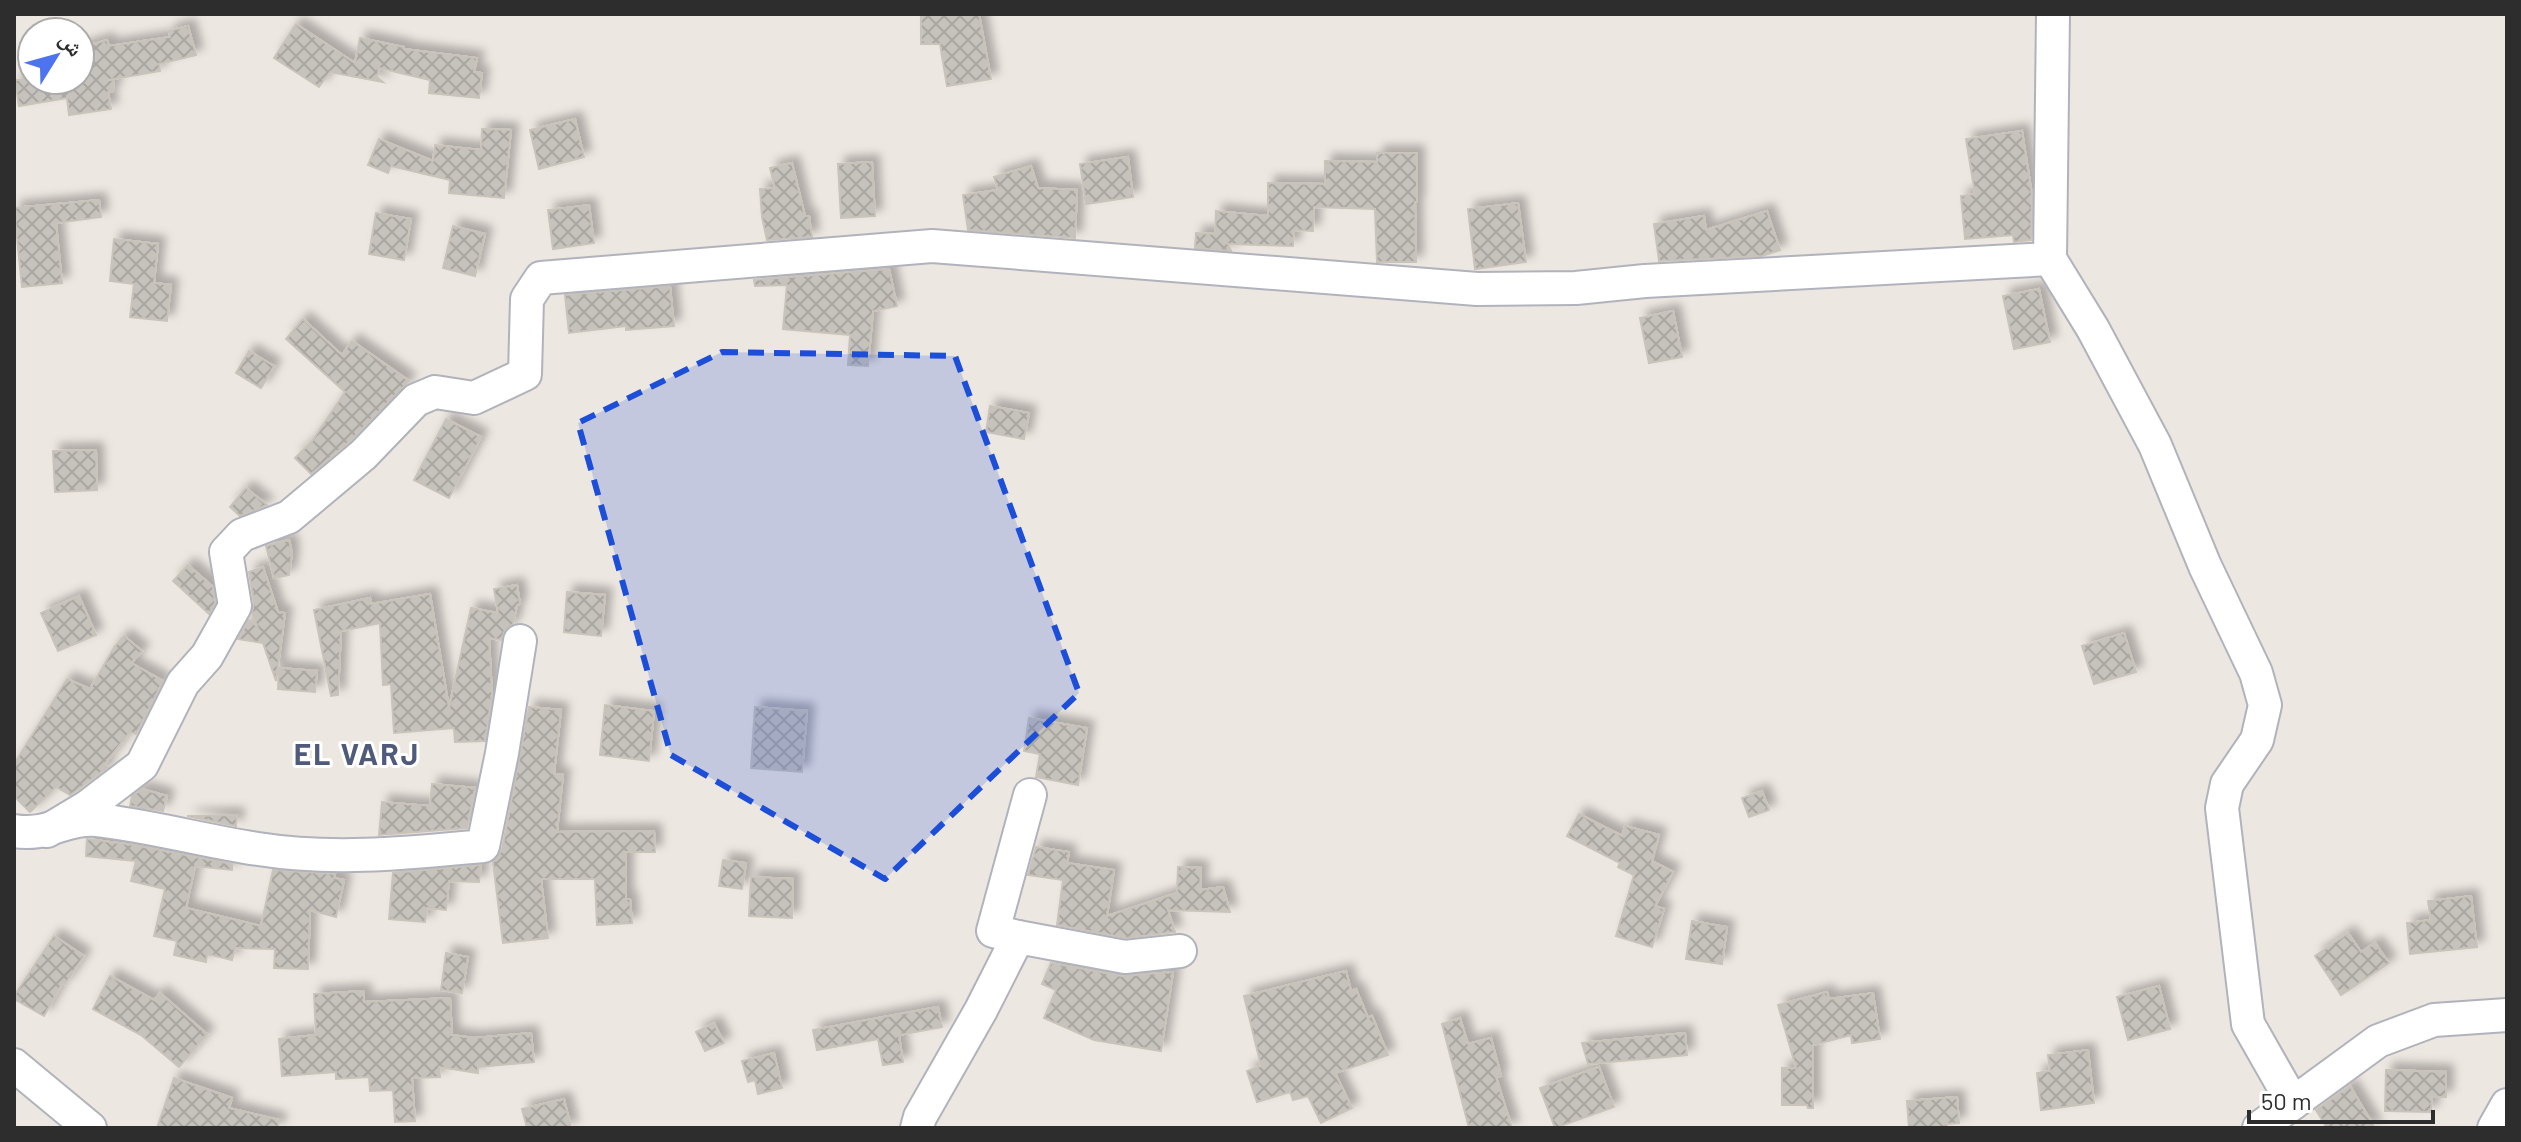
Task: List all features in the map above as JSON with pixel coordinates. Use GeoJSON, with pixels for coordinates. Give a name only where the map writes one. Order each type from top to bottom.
{"type":"FeatureCollection","features":[{"type":"Feature","properties":{"kind":"street"},"geometry":{"type":"LineString","coordinates":[[2053,14],[2050,259],[2093,329],[2155,445],[2205,566],[2256,673],[2265,705],[2257,740],[2227,784],[2222,808],[2248,1024],[2293,1103]]}},
{"type":"Feature","properties":{"kind":"street"},"geometry":{"type":"LineString","coordinates":[[47,831],[87,807],[142,765],[183,683],[207,656],[235,606],[226,552],[242,535],[289,517],[363,455],[416,400],[435,392],[474,398],[525,374],[527,299],[541,278],[932,246],[1477,289],[1576,288],[1645,281],[2050,259]]}},
{"type":"Feature","properties":{"kind":"street"},"geometry":{"type":"LineString","coordinates":[[14,831],[47,831],[81,819],[125,823],[261,850],[369,857],[483,846],[520,641]]}},
{"type":"Feature","properties":{"kind":"street"},"geometry":{"type":"LineString","coordinates":[[1030,795],[993,931],[1125,957],[1180,951]]}},
{"type":"Feature","properties":{"kind":"street"},"geometry":{"type":"LineString","coordinates":[[917,1128],[920,1117],[981,1010],[1018,937]]}},
{"type":"Feature","properties":{"kind":"street"},"geometry":{"type":"LineString","coordinates":[[2259,1128],[2378,1041],[2434,1020],[2507,1015]]}},
{"type":"Feature","properties":{"kind":"street"},"geometry":{"type":"LineString","coordinates":[[14,1065],[90,1128]]}},
{"type":"Feature","properties":{"kind":"street"},"geometry":{"type":"LineString","coordinates":[[2494,1128],[2507,1105]]}},
{"type":"Feature","properties":{"kind":"highlighted area"},"geometry":{"type":"Polygon","coordinates":[[[722,352],[955,356],[1079,693],[885,879],[671,755],[578,423],[722,352]]]}},
{"type":"Feature","properties":{"kind":"building"},"geometry":{"type":"Polygon","coordinates":[[[979,14],[991,79],[947,86],[940,44],[921,44],[921,15],[979,14]]]}},
{"type":"Feature","properties":{"kind":"building"},"geometry":{"type":"Polygon","coordinates":[[[296,24],[355,63],[360,38],[404,49],[477,58],[474,72],[482,73],[479,98],[429,93],[430,80],[379,68],[377,77],[383,82],[330,72],[319,87],[274,58],[296,24]]]}},
{"type":"Feature","properties":{"kind":"building"},"geometry":{"type":"Polygon","coordinates":[[[188,26],[196,55],[159,64],[160,71],[108,80],[113,80],[114,91],[108,92],[111,109],[69,115],[67,98],[19,106],[17,96],[96,96],[96,43],[107,40],[109,46],[170,37],[169,31],[188,26]]]}},
{"type":"Feature","properties":{"kind":"building"},"geometry":{"type":"Polygon","coordinates":[[[575,119],[584,157],[539,169],[530,130],[575,119]]]}},
{"type":"Feature","properties":{"kind":"building"},"geometry":{"type":"Polygon","coordinates":[[[482,129],[511,130],[504,198],[449,193],[450,180],[391,166],[388,173],[368,165],[379,139],[433,161],[435,145],[481,150],[482,129]]]}},
{"type":"Feature","properties":{"kind":"building"},"geometry":{"type":"Polygon","coordinates":[[[2022,131],[2032,195],[2031,240],[2014,242],[2013,235],[1965,239],[1961,196],[1975,194],[1966,139],[2022,131]]]}},
{"type":"Feature","properties":{"kind":"building"},"geometry":{"type":"Polygon","coordinates":[[[1377,153],[1417,153],[1416,262],[1377,262],[1375,209],[1314,207],[1313,231],[1294,230],[1293,246],[1228,244],[1231,251],[1195,248],[1196,233],[1215,234],[1216,211],[1268,216],[1268,183],[1325,184],[1325,161],[1377,162],[1377,153]]]}},
{"type":"Feature","properties":{"kind":"building"},"geometry":{"type":"Polygon","coordinates":[[[1128,157],[1133,197],[1086,204],[1080,164],[1128,157]]]}},
{"type":"Feature","properties":{"kind":"building"},"geometry":{"type":"Polygon","coordinates":[[[872,162],[875,216],[841,218],[838,164],[872,162]]]}},
{"type":"Feature","properties":{"kind":"building"},"geometry":{"type":"Polygon","coordinates":[[[792,163],[805,216],[809,216],[812,237],[767,240],[760,189],[775,188],[770,168],[792,163]]]}},
{"type":"Feature","properties":{"kind":"building"},"geometry":{"type":"Polygon","coordinates":[[[1031,166],[1038,188],[1077,190],[1075,238],[968,230],[963,195],[998,190],[994,177],[1031,166]]]}},
{"type":"Feature","properties":{"kind":"building"},"geometry":{"type":"Polygon","coordinates":[[[99,200],[101,217],[56,223],[62,283],[22,287],[14,208],[99,200]]]}},
{"type":"Feature","properties":{"kind":"building"},"geometry":{"type":"Polygon","coordinates":[[[1518,203],[1526,262],[1475,269],[1468,209],[1518,203]]]}},
{"type":"Feature","properties":{"kind":"building"},"geometry":{"type":"Polygon","coordinates":[[[589,205],[594,243],[553,249],[548,210],[589,205]]]}},
{"type":"Feature","properties":{"kind":"building"},"geometry":{"type":"Polygon","coordinates":[[[1767,211],[1780,250],[1762,256],[1659,261],[1654,224],[1704,216],[1706,230],[1767,211]]]}},
{"type":"Feature","properties":{"kind":"building"},"geometry":{"type":"Polygon","coordinates":[[[376,213],[411,219],[404,260],[369,254],[376,213]]]}},
{"type":"Feature","properties":{"kind":"building"},"geometry":{"type":"Polygon","coordinates":[[[453,226],[485,234],[475,276],[443,268],[453,226]]]}},
{"type":"Feature","properties":{"kind":"building"},"geometry":{"type":"Polygon","coordinates":[[[114,239],[158,244],[154,283],[171,285],[167,321],[130,317],[134,284],[110,281],[114,239]]]}},
{"type":"Feature","properties":{"kind":"building"},"geometry":{"type":"Polygon","coordinates":[[[889,269],[897,306],[873,311],[868,366],[848,365],[850,335],[783,329],[787,285],[755,286],[754,280],[889,269]]]}},
{"type":"Feature","properties":{"kind":"building"},"geometry":{"type":"Polygon","coordinates":[[[670,286],[674,326],[626,330],[626,326],[569,333],[565,295],[670,286]]]}},
{"type":"Feature","properties":{"kind":"building"},"geometry":{"type":"Polygon","coordinates":[[[2039,289],[2050,342],[2014,349],[2003,296],[2039,289]]]}},
{"type":"Feature","properties":{"kind":"building"},"geometry":{"type":"Polygon","coordinates":[[[1673,311],[1682,357],[1649,363],[1640,318],[1673,311]]]}},
{"type":"Feature","properties":{"kind":"building"},"geometry":{"type":"Polygon","coordinates":[[[303,319],[342,355],[352,341],[409,381],[350,441],[311,474],[295,458],[312,441],[345,392],[286,339],[303,319]]]}},
{"type":"Feature","properties":{"kind":"building"},"geometry":{"type":"Polygon","coordinates":[[[249,351],[274,366],[261,388],[236,373],[249,351]]]}},
{"type":"Feature","properties":{"kind":"building"},"geometry":{"type":"Polygon","coordinates":[[[990,406],[1029,413],[1024,439],[986,432],[990,406]]]}},
{"type":"Feature","properties":{"kind":"building"},"geometry":{"type":"Polygon","coordinates":[[[446,419],[481,437],[449,498],[414,480],[446,419]]]}},
{"type":"Feature","properties":{"kind":"building"},"geometry":{"type":"Polygon","coordinates":[[[96,450],[97,490],[55,492],[53,451],[96,450]]]}},
{"type":"Feature","properties":{"kind":"building"},"geometry":{"type":"Polygon","coordinates":[[[246,488],[267,505],[240,516],[230,507],[246,488]]]}},
{"type":"Feature","properties":{"kind":"building"},"geometry":{"type":"Polygon","coordinates":[[[289,540],[292,553],[289,575],[274,578],[266,546],[289,540]]]}},
{"type":"Feature","properties":{"kind":"building"},"geometry":{"type":"Polygon","coordinates":[[[188,565],[213,587],[215,603],[209,614],[173,581],[188,565]]]}},
{"type":"Feature","properties":{"kind":"building"},"geometry":{"type":"Polygon","coordinates":[[[263,567],[278,612],[285,613],[276,681],[263,643],[238,639],[249,620],[257,626],[252,613],[254,603],[249,572],[263,567]]]}},
{"type":"Feature","properties":{"kind":"building"},"geometry":{"type":"Polygon","coordinates":[[[517,585],[520,604],[517,605],[513,624],[505,630],[501,640],[489,638],[492,695],[485,741],[455,742],[454,728],[394,733],[391,684],[383,685],[380,623],[341,631],[338,695],[331,696],[314,610],[370,598],[371,604],[430,594],[449,708],[471,608],[498,613],[494,589],[517,585]]]}},
{"type":"Feature","properties":{"kind":"building"},"geometry":{"type":"Polygon","coordinates":[[[567,592],[605,595],[601,636],[564,632],[567,592]]]}},
{"type":"Feature","properties":{"kind":"building"},"geometry":{"type":"Polygon","coordinates":[[[79,596],[96,635],[58,651],[41,613],[79,596]]]}},
{"type":"Feature","properties":{"kind":"building"},"geometry":{"type":"Polygon","coordinates":[[[2124,633],[2136,672],[2094,684],[2082,646],[2124,633]]]}},
{"type":"Feature","properties":{"kind":"building"},"geometry":{"type":"Polygon","coordinates":[[[124,636],[142,651],[131,663],[163,681],[136,734],[130,732],[104,765],[108,767],[76,791],[70,795],[56,787],[30,812],[14,796],[14,764],[67,679],[90,689],[124,636]]]}},
{"type":"Feature","properties":{"kind":"building"},"geometry":{"type":"Polygon","coordinates":[[[279,668],[317,671],[315,692],[278,689],[279,668]]]}},
{"type":"Feature","properties":{"kind":"building"},"geometry":{"type":"Polygon","coordinates":[[[605,705],[654,711],[649,761],[600,755],[605,705]]]}},
{"type":"Feature","properties":{"kind":"building"},"geometry":{"type":"Polygon","coordinates":[[[529,707],[561,710],[554,774],[563,775],[557,832],[654,831],[655,852],[626,852],[626,899],[630,899],[632,923],[597,925],[595,879],[541,879],[548,938],[503,943],[493,862],[502,850],[529,707]]]}},
{"type":"Feature","properties":{"kind":"building"},"geometry":{"type":"Polygon","coordinates":[[[755,707],[807,711],[802,772],[751,768],[755,707]]]}},
{"type":"Feature","properties":{"kind":"building"},"geometry":{"type":"Polygon","coordinates":[[[1029,718],[1087,728],[1078,785],[1036,777],[1040,754],[1024,751],[1029,718]]]}},
{"type":"Feature","properties":{"kind":"building"},"geometry":{"type":"Polygon","coordinates":[[[432,784],[475,788],[467,828],[379,835],[382,802],[430,806],[432,784]]]}},
{"type":"Feature","properties":{"kind":"building"},"geometry":{"type":"Polygon","coordinates":[[[142,789],[167,796],[163,811],[130,806],[132,796],[142,789]]]}},
{"type":"Feature","properties":{"kind":"building"},"geometry":{"type":"Polygon","coordinates":[[[1762,791],[1769,810],[1749,817],[1742,798],[1762,791]]]}},
{"type":"Feature","properties":{"kind":"building"},"geometry":{"type":"Polygon","coordinates":[[[1579,814],[1622,836],[1625,826],[1659,835],[1652,861],[1673,872],[1655,906],[1664,909],[1652,947],[1616,936],[1634,875],[1618,867],[1620,863],[1567,836],[1579,814]]]}},
{"type":"Feature","properties":{"kind":"building"},"geometry":{"type":"Polygon","coordinates":[[[237,815],[236,826],[187,816],[237,815]]]}},
{"type":"Feature","properties":{"kind":"building"},"geometry":{"type":"Polygon","coordinates":[[[87,839],[232,864],[232,870],[195,866],[186,908],[261,926],[273,870],[335,874],[334,878],[344,880],[336,917],[310,910],[308,969],[274,968],[275,949],[235,948],[232,960],[207,954],[206,962],[174,955],[177,941],[154,936],[165,889],[131,881],[136,861],[86,856],[87,839]]]}},
{"type":"Feature","properties":{"kind":"building"},"geometry":{"type":"Polygon","coordinates":[[[1036,847],[1069,852],[1067,863],[1114,870],[1107,916],[1177,893],[1178,867],[1201,868],[1200,890],[1223,887],[1230,912],[1168,910],[1175,932],[1126,938],[1057,925],[1063,880],[1028,875],[1036,847]]]}},
{"type":"Feature","properties":{"kind":"building"},"geometry":{"type":"Polygon","coordinates":[[[723,860],[746,863],[742,889],[719,886],[723,860]]]}},
{"type":"Feature","properties":{"kind":"building"},"geometry":{"type":"Polygon","coordinates":[[[481,865],[479,882],[449,881],[446,910],[427,908],[425,922],[389,919],[393,873],[481,865]]]}},
{"type":"Feature","properties":{"kind":"building"},"geometry":{"type":"Polygon","coordinates":[[[751,877],[793,879],[792,918],[749,916],[751,877]]]}},
{"type":"Feature","properties":{"kind":"building"},"geometry":{"type":"Polygon","coordinates":[[[2471,896],[2477,947],[2410,954],[2407,923],[2431,920],[2428,901],[2471,896]]]}},
{"type":"Feature","properties":{"kind":"building"},"geometry":{"type":"Polygon","coordinates":[[[1692,921],[1727,927],[1722,964],[1686,959],[1692,921]]]}},
{"type":"Feature","properties":{"kind":"building"},"geometry":{"type":"Polygon","coordinates":[[[2348,933],[2361,952],[2375,943],[2389,963],[2341,995],[2315,956],[2348,933]]]}},
{"type":"Feature","properties":{"kind":"building"},"geometry":{"type":"Polygon","coordinates":[[[54,936],[84,956],[65,984],[63,982],[44,1016],[14,999],[14,996],[54,936]]]}},
{"type":"Feature","properties":{"kind":"building"},"geometry":{"type":"Polygon","coordinates":[[[446,953],[468,957],[462,993],[441,990],[446,953]]]}},
{"type":"Feature","properties":{"kind":"building"},"geometry":{"type":"Polygon","coordinates":[[[1051,963],[1122,976],[1173,972],[1161,1051],[1094,1040],[1044,1018],[1056,990],[1042,984],[1051,963]]]}},
{"type":"Feature","properties":{"kind":"building"},"geometry":{"type":"Polygon","coordinates":[[[1346,971],[1351,991],[1356,989],[1368,1018],[1372,1016],[1388,1055],[1335,1073],[1352,1108],[1321,1123],[1308,1096],[1293,1100],[1290,1092],[1257,1102],[1247,1071],[1261,1066],[1244,996],[1346,971]]]}},
{"type":"Feature","properties":{"kind":"building"},"geometry":{"type":"Polygon","coordinates":[[[110,976],[154,1000],[160,993],[207,1034],[179,1067],[141,1035],[93,1009],[110,976]]]}},
{"type":"Feature","properties":{"kind":"building"},"geometry":{"type":"Polygon","coordinates":[[[2159,986],[2170,1029],[2128,1040],[2117,997],[2159,986]]]}},
{"type":"Feature","properties":{"kind":"building"},"geometry":{"type":"Polygon","coordinates":[[[364,991],[364,1002],[450,998],[452,1035],[474,1038],[531,1033],[534,1062],[478,1067],[478,1073],[439,1067],[440,1077],[412,1078],[415,1121],[395,1122],[393,1090],[370,1091],[369,1077],[336,1079],[336,1072],[282,1076],[279,1039],[316,1035],[314,994],[364,991]]]}},
{"type":"Feature","properties":{"kind":"building"},"geometry":{"type":"Polygon","coordinates":[[[1827,992],[1829,999],[1873,993],[1880,1039],[1852,1043],[1851,1035],[1813,1045],[1813,1108],[1807,1105],[1782,1105],[1782,1068],[1796,1068],[1778,1005],[1827,992]]]}},
{"type":"Feature","properties":{"kind":"building"},"geometry":{"type":"Polygon","coordinates":[[[938,1007],[942,1027],[899,1035],[903,1062],[883,1065],[878,1039],[817,1050],[813,1030],[938,1007]]]}},
{"type":"Feature","properties":{"kind":"building"},"geometry":{"type":"Polygon","coordinates":[[[1460,1018],[1468,1044],[1491,1038],[1501,1076],[1496,1077],[1512,1128],[1469,1128],[1442,1024],[1460,1018]]]}},
{"type":"Feature","properties":{"kind":"building"},"geometry":{"type":"Polygon","coordinates":[[[714,1023],[724,1043],[705,1051],[696,1032],[714,1023]]]}},
{"type":"Feature","properties":{"kind":"building"},"geometry":{"type":"Polygon","coordinates":[[[1685,1033],[1687,1055],[1588,1064],[1582,1043],[1685,1033]]]}},
{"type":"Feature","properties":{"kind":"building"},"geometry":{"type":"Polygon","coordinates":[[[2088,1050],[2094,1103],[2041,1110],[2037,1073],[2050,1071],[2048,1055],[2088,1050]]]}},
{"type":"Feature","properties":{"kind":"building"},"geometry":{"type":"Polygon","coordinates":[[[774,1053],[782,1088],[758,1094],[755,1080],[748,1082],[742,1061],[774,1053]]]}},
{"type":"Feature","properties":{"kind":"building"},"geometry":{"type":"Polygon","coordinates":[[[1599,1067],[1614,1107],[1555,1128],[1540,1088],[1599,1067]]]}},
{"type":"Feature","properties":{"kind":"building"},"geometry":{"type":"Polygon","coordinates":[[[2386,1070],[2446,1072],[2446,1097],[2432,1097],[2431,1112],[2385,1111],[2386,1070]]]}},
{"type":"Feature","properties":{"kind":"building"},"geometry":{"type":"Polygon","coordinates":[[[174,1078],[232,1098],[229,1108],[279,1120],[278,1128],[157,1128],[174,1078]]]}},
{"type":"Feature","properties":{"kind":"building"},"geometry":{"type":"Polygon","coordinates":[[[2350,1086],[2375,1128],[2327,1128],[2316,1110],[2350,1086]]]}},
{"type":"Feature","properties":{"kind":"building"},"geometry":{"type":"Polygon","coordinates":[[[1957,1097],[1959,1123],[1947,1124],[1947,1128],[1909,1128],[1907,1101],[1957,1097]]]}},
{"type":"Feature","properties":{"kind":"building"},"geometry":{"type":"Polygon","coordinates":[[[564,1099],[571,1128],[527,1128],[522,1109],[564,1099]]]}},
{"type":"Feature","properties":{"kind":"district","name":"EL VARJ"},"geometry":{"type":"Point","coordinates":[357,753]}}]}
